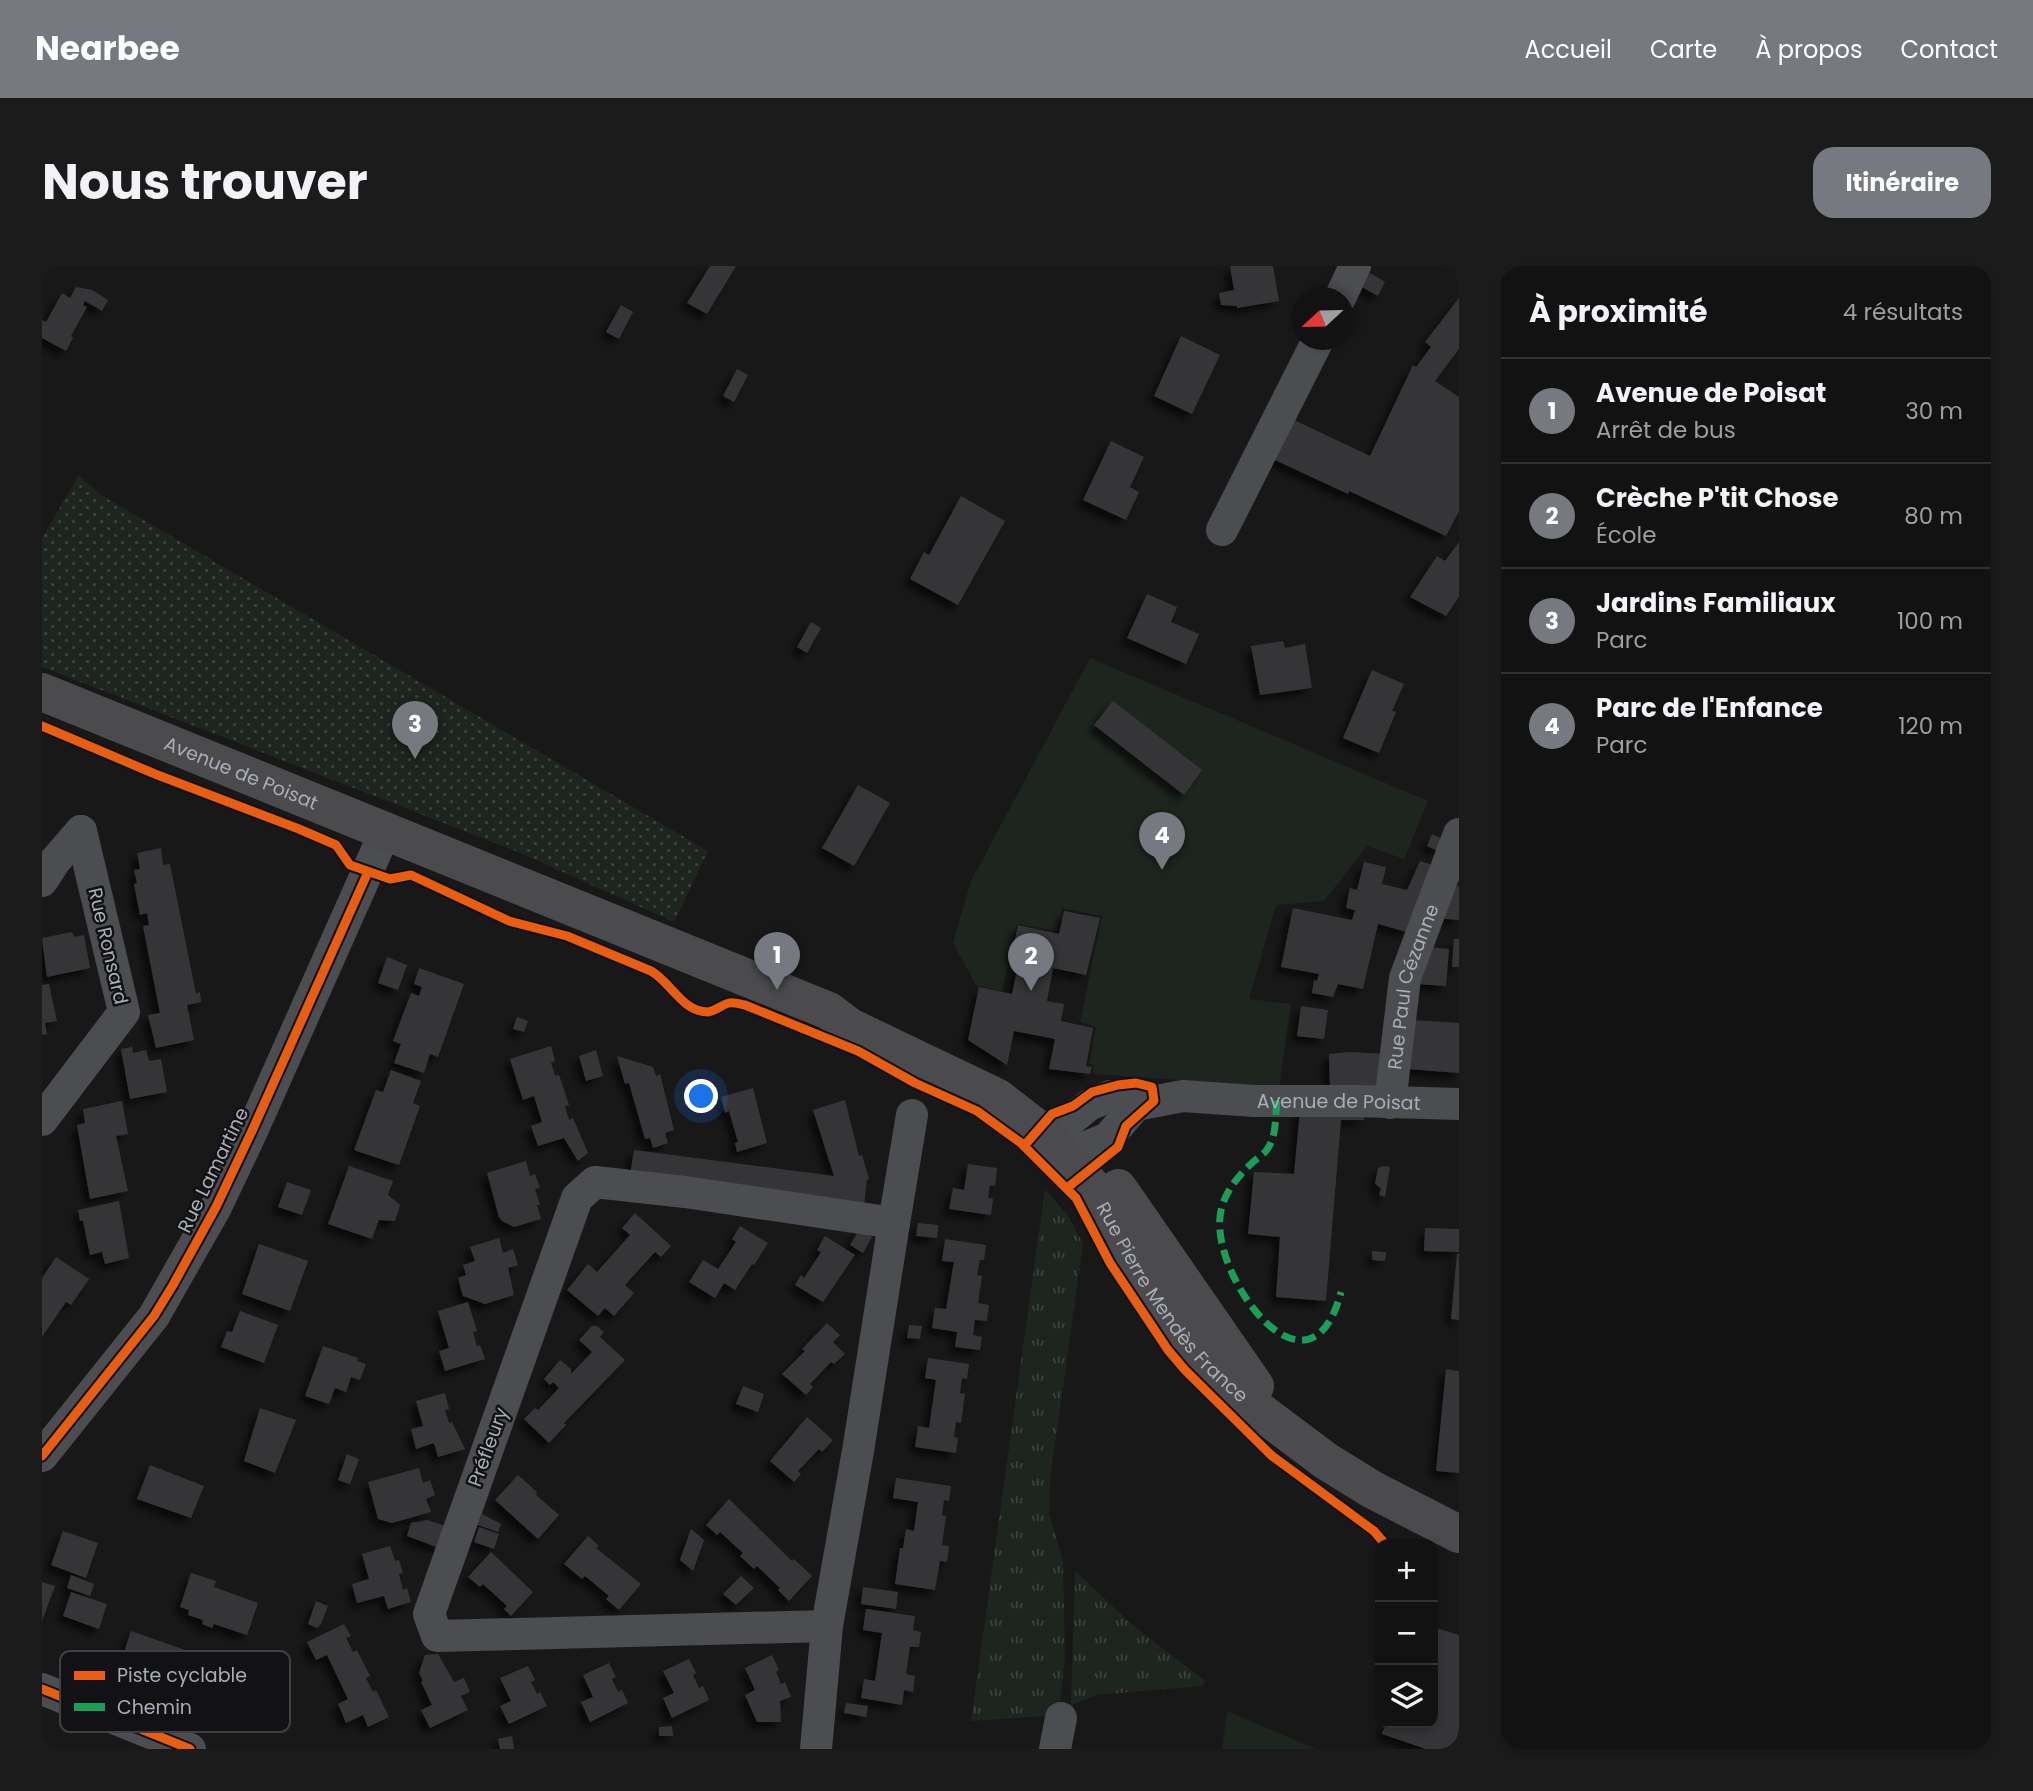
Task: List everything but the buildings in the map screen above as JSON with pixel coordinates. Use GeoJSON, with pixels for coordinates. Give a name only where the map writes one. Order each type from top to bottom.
{"type":"FeatureCollection","features":[{"type":"Feature","properties":{"kind":"main road","name":"Avenue de Poisat"},"geometry":{"type":"LineString","coordinates":[[42,692],[829,1011],[850,1027],[998,1098],[1065,1142]]}},
{"type":"Feature","properties":{"kind":"main road","name":"Rue Pierre Mendès France"},"geometry":{"type":"LineString","coordinates":[[1065,1142],[1143,1278],[1194,1351],[1258,1410],[1347,1475],[1459,1534]]}},
{"type":"Feature","properties":{"kind":"street"},"geometry":{"type":"LineString","coordinates":[[1346,287],[1356,266]]}},
{"type":"Feature","properties":{"kind":"street"},"geometry":{"type":"LineString","coordinates":[[1222,530],[1313,350]]}},
{"type":"Feature","properties":{"kind":"street","name":"Rue Ronsard"},"geometry":{"type":"LineString","coordinates":[[42,881],[81,831],[124,1012],[42,1120]]}},
{"type":"Feature","properties":{"kind":"street","name":"Rue Lamartine"},"geometry":{"type":"LineString","coordinates":[[42,1456],[154,1316],[216,1207],[253,1131],[384,832]]}},
{"type":"Feature","properties":{"kind":"street","name":"Rue Paul Cézanne"},"geometry":{"type":"LineString","coordinates":[[1390,1103],[1405,978],[1459,834]]}},
{"type":"Feature","properties":{"kind":"street","name":"Avenue de Poisat"},"geometry":{"type":"LineString","coordinates":[[1065,1142],[1108,1138],[1136,1105],[1183,1096],[1254,1101],[1459,1104]]}},
{"type":"Feature","properties":{"kind":"street"},"geometry":{"type":"LineString","coordinates":[[817,1742],[827,1626],[912,1115]]}},
{"type":"Feature","properties":{"kind":"street","name":"Préfleury"},"geometry":{"type":"LineString","coordinates":[[827,1626],[437,1636],[429,1614],[577,1198],[595,1182],[685,1192],[894,1223]]}},
{"type":"Feature","properties":{"kind":"street"},"geometry":{"type":"LineString","coordinates":[[42,1689],[60,1696]]}},
{"type":"Feature","properties":{"kind":"street"},"geometry":{"type":"LineString","coordinates":[[1055,1749],[1061,1718]]}},
{"type":"Feature","properties":{"kind":"street"},"geometry":{"type":"LineString","coordinates":[[148,1732],[190,1749]]}},
{"type":"Feature","properties":{"kind":"green space"},"geometry":{"type":"Polygon","coordinates":[[[79,475],[101,495],[708,851],[674,922],[516,851],[42,667],[42,538],[79,475]]]}},
{"type":"Feature","properties":{"kind":"green space"},"geometry":{"type":"Polygon","coordinates":[[[1090,658],[1428,801],[1404,859],[1367,846],[1324,901],[1276,905],[1249,999],[1291,1004],[1279,1087],[1093,1074],[1094,1066],[1089,1064],[1096,1027],[1080,1022],[1102,916],[1062,908],[1057,931],[1017,924],[1002,991],[976,985],[953,943],[971,881],[1090,658]]]}},
{"type":"Feature","properties":{"kind":"green space"},"geometry":{"type":"Polygon","coordinates":[[[1045,1189],[1068,1216],[1083,1244],[1050,1479],[1049,1513],[1063,1561],[1065,1659],[1058,1715],[971,1721],[1045,1189]]]}},
{"type":"Feature","properties":{"kind":"green space"},"geometry":{"type":"Polygon","coordinates":[[[1075,1571],[1135,1627],[1205,1681],[1202,1686],[1096,1695],[1071,1705],[1075,1571]]]}},
{"type":"Feature","properties":{"kind":"green space"},"geometry":{"type":"Polygon","coordinates":[[[1227,1711],[1316,1749],[1222,1749],[1227,1711]]]}},
{"type":"Feature","properties":{"kind":"marked path"},"geometry":{"type":"LineString","coordinates":[[1277,1101],[1271,1143],[1236,1180],[1224,1201],[1220,1217],[1222,1243],[1232,1272],[1247,1300],[1266,1323],[1287,1337],[1308,1339],[1327,1326],[1341,1292]]}},
{"type":"Feature","properties":{"kind":"cycle path"},"geometry":{"type":"LineString","coordinates":[[42,726],[336,845],[350,865],[390,879],[411,875],[509,921],[567,936],[651,971],[684,1002],[699,1011],[708,1012],[731,1003],[745,1005],[858,1051],[915,1083],[977,1111],[1021,1143],[1076,1198],[1110,1263],[1168,1350],[1185,1370],[1272,1456],[1374,1531],[1381,1539]]}},
{"type":"Feature","properties":{"kind":"cycle path"},"geometry":{"type":"LineString","coordinates":[[42,1456],[154,1316],[173,1285],[216,1207],[252,1131],[368,872]]}},
{"type":"Feature","properties":{"kind":"cycle path"},"geometry":{"type":"LineString","coordinates":[[1024,1146],[1052,1114],[1073,1106],[1092,1092],[1136,1083],[1152,1087],[1154,1101],[1126,1126],[1118,1147],[1067,1188]]}},
{"type":"Feature","properties":{"kind":"cycle path"},"geometry":{"type":"LineString","coordinates":[[42,1689],[60,1696]]}},
{"type":"Feature","properties":{"kind":"cycle path"},"geometry":{"type":"LineString","coordinates":[[148,1732],[190,1749]]}},
{"type":"Feature","properties":{"kind":"place","name":"Jardins Familiaux"},"geometry":{"type":"Point","coordinates":[415,759]}},
{"type":"Feature","properties":{"kind":"place","name":"Parc de l'Enfance"},"geometry":{"type":"Point","coordinates":[1162,870]}},
{"type":"Feature","properties":{"kind":"place","name":"Avenue de Poisat"},"geometry":{"type":"Point","coordinates":[777,990]}},
{"type":"Feature","properties":{"kind":"place","name":"Crèche P'tit Chose"},"geometry":{"type":"Point","coordinates":[1031,991]}}]}
